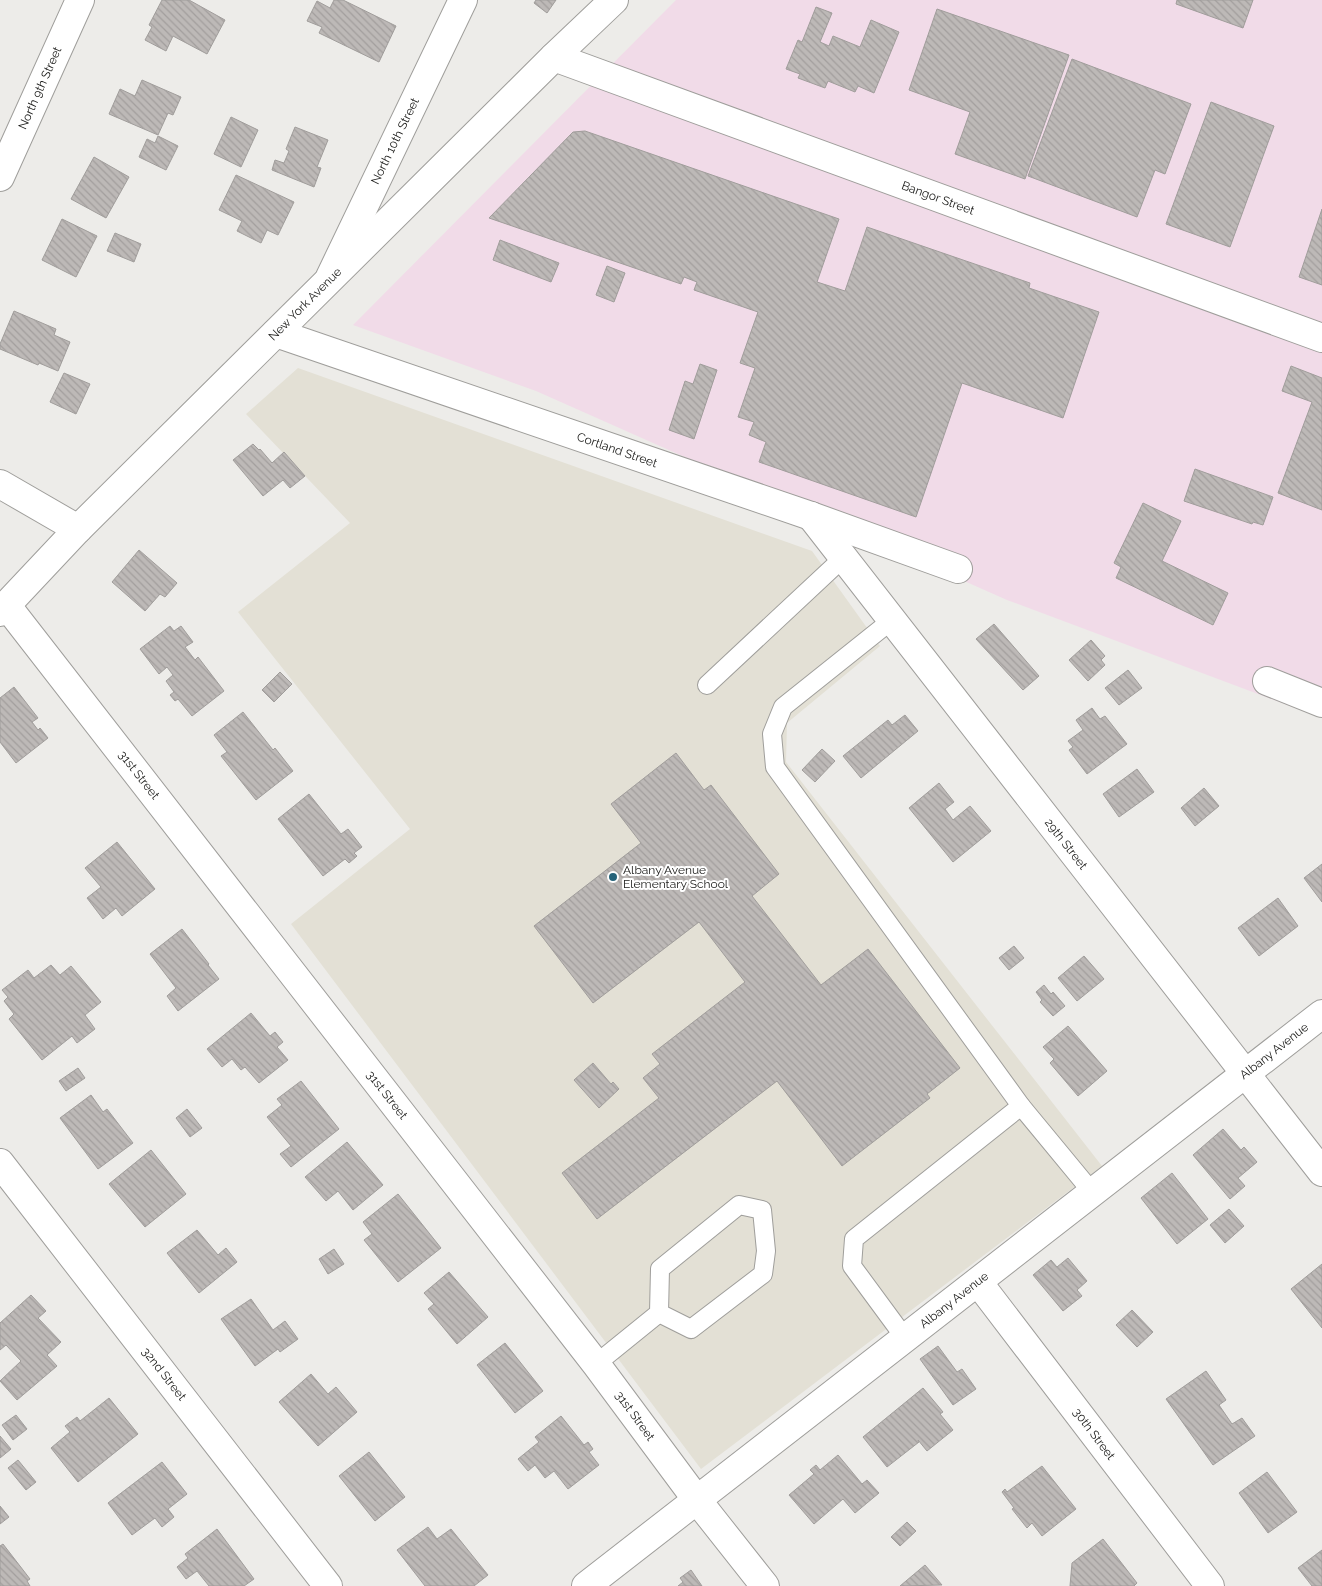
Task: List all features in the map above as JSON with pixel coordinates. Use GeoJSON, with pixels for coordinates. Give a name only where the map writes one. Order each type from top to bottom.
{"type":"FeatureCollection","features":[{"type":"Feature","properties":{"kind":"street","name":"North 9th Street"},"geometry":{"type":"LineString","coordinates":[[0,177],[80,0]]}},
{"type":"Feature","properties":{"kind":"street","name":"North 10th Street"},"geometry":{"type":"LineString","coordinates":[[327,283],[463,0]]}},
{"type":"Feature","properties":{"kind":"street","name":"New York Avenue"},"geometry":{"type":"LineString","coordinates":[[3,609],[78,529],[554,57],[614,0]]}},
{"type":"Feature","properties":{"kind":"street","name":"Bangor Street"},"geometry":{"type":"LineString","coordinates":[[554,57],[1322,338]]}},
{"type":"Feature","properties":{"kind":"street","name":"Cortland Street"},"geometry":{"type":"LineString","coordinates":[[276,333],[958,568]]}},
{"type":"Feature","properties":{"kind":"street"},"geometry":{"type":"LineString","coordinates":[[0,484],[78,529]]}},
{"type":"Feature","properties":{"kind":"street","name":"29th Street"},"geometry":{"type":"LineString","coordinates":[[811,516],[1322,1172]]}},
{"type":"Feature","properties":{"kind":"street","name":"31st Street"},"geometry":{"type":"LineString","coordinates":[[3,609],[596,1364],[697,1500],[765,1586]]}},
{"type":"Feature","properties":{"kind":"street"},"geometry":{"type":"LineString","coordinates":[[1267,681],[1322,703]]}},
{"type":"Feature","properties":{"kind":"street","name":"Albany Avenue"},"geometry":{"type":"LineString","coordinates":[[586,1586],[1322,1014]]}},
{"type":"Feature","properties":{"kind":"street","name":"32nd Street"},"geometry":{"type":"LineString","coordinates":[[0,1163],[328,1586]]}},
{"type":"Feature","properties":{"kind":"street","name":"30th Street"},"geometry":{"type":"LineString","coordinates":[[978,1282],[1210,1586]]}},
{"type":"Feature","properties":{"kind":"lane"},"geometry":{"type":"LineString","coordinates":[[707,685],[843,558]]}},
{"type":"Feature","properties":{"kind":"lane"},"geometry":{"type":"LineString","coordinates":[[892,620],[784,707],[772,734],[775,767],[1021,1106],[1092,1192]]}},
{"type":"Feature","properties":{"kind":"lane"},"geometry":{"type":"LineString","coordinates":[[905,1338],[852,1266],[854,1239],[1021,1106]]}},
{"type":"Feature","properties":{"kind":"lane"},"geometry":{"type":"LineString","coordinates":[[596,1364],[659,1313],[660,1269],[739,1205],[762,1210],[766,1251],[763,1274],[691,1329],[659,1313]]}},
{"type":"Feature","properties":{"kind":"shaded area"},"geometry":{"type":"Polygon","coordinates":[[[676,0],[1322,0],[1322,718],[1007,600],[536,391],[353,325],[676,0]]]}},
{"type":"Feature","properties":{"kind":"shaded area","name":"Albany Avenue Elementary School"},"geometry":{"type":"Polygon","coordinates":[[[298,368],[812,551],[880,646],[787,723],[786,762],[1102,1166],[701,1469],[291,924],[410,829],[238,612],[350,523],[246,414],[298,368]]]}},
{"type":"Feature","properties":{"kind":"building"},"geometry":{"type":"Polygon","coordinates":[[[162,0],[189,0],[225,20],[207,54],[173,36],[166,51],[145,40],[152,27],[149,25],[162,0]]]}},
{"type":"Feature","properties":{"kind":"building"},"geometry":{"type":"Polygon","coordinates":[[[334,0],[343,0],[396,26],[379,62],[319,33],[322,27],[307,21],[317,1],[330,8],[334,0]]]}},
{"type":"Feature","properties":{"kind":"building"},"geometry":{"type":"Polygon","coordinates":[[[536,0],[556,0],[547,13],[534,3],[536,0]]]}},
{"type":"Feature","properties":{"kind":"building"},"geometry":{"type":"Polygon","coordinates":[[[1177,0],[1253,0],[1243,28],[1176,4],[1177,0]]]}},
{"type":"Feature","properties":{"kind":"building"},"geometry":{"type":"Polygon","coordinates":[[[816,7],[832,13],[820,42],[829,46],[833,36],[860,47],[871,20],[899,32],[874,93],[858,86],[855,92],[828,81],[825,88],[798,78],[800,74],[786,69],[798,40],[802,42],[816,7]]]}},
{"type":"Feature","properties":{"kind":"building"},"geometry":{"type":"Polygon","coordinates":[[[937,9],[1069,55],[1025,179],[955,154],[970,112],[909,90],[937,9]]]}},
{"type":"Feature","properties":{"kind":"building"},"geometry":{"type":"Polygon","coordinates":[[[1072,59],[1191,104],[1165,174],[1155,170],[1137,217],[1028,176],[1072,59]]]}},
{"type":"Feature","properties":{"kind":"building"},"geometry":{"type":"Polygon","coordinates":[[[142,80],[181,97],[173,115],[168,113],[158,135],[109,114],[120,89],[135,96],[142,80]]]}},
{"type":"Feature","properties":{"kind":"building"},"geometry":{"type":"Polygon","coordinates":[[[1211,102],[1274,126],[1230,247],[1166,224],[1211,102]]]}},
{"type":"Feature","properties":{"kind":"building"},"geometry":{"type":"Polygon","coordinates":[[[231,117],[258,130],[241,167],[214,154],[231,117]]]}},
{"type":"Feature","properties":{"kind":"building"},"geometry":{"type":"Polygon","coordinates":[[[295,127],[328,140],[317,167],[321,168],[314,187],[272,170],[275,160],[284,163],[289,151],[286,149],[295,127]]]}},
{"type":"Feature","properties":{"kind":"building"},"geometry":{"type":"Polygon","coordinates":[[[585,131],[839,219],[817,282],[845,291],[867,227],[1030,283],[1029,288],[1099,312],[1063,418],[962,383],[916,517],[759,462],[766,442],[749,435],[754,422],[738,417],[755,368],[740,363],[758,312],[694,290],[697,282],[684,277],[681,284],[489,218],[573,132],[585,131]]]}},
{"type":"Feature","properties":{"kind":"building"},"geometry":{"type":"Polygon","coordinates":[[[158,136],[178,146],[166,170],[139,157],[147,139],[155,143],[158,136]]]}},
{"type":"Feature","properties":{"kind":"building"},"geometry":{"type":"Polygon","coordinates":[[[94,157],[129,177],[106,218],[71,199],[94,157]]]}},
{"type":"Feature","properties":{"kind":"building"},"geometry":{"type":"Polygon","coordinates":[[[236,175],[294,202],[278,235],[267,230],[261,243],[237,231],[242,221],[219,210],[236,175]]]}},
{"type":"Feature","properties":{"kind":"building"},"geometry":{"type":"Polygon","coordinates":[[[1322,209],[1322,285],[1299,277],[1322,209]]]}},
{"type":"Feature","properties":{"kind":"building"},"geometry":{"type":"Polygon","coordinates":[[[62,219],[97,236],[76,277],[42,260],[62,219]]]}},
{"type":"Feature","properties":{"kind":"building"},"geometry":{"type":"Polygon","coordinates":[[[115,233],[141,244],[134,262],[107,251],[115,233]]]}},
{"type":"Feature","properties":{"kind":"building"},"geometry":{"type":"Polygon","coordinates":[[[500,240],[559,263],[551,282],[493,260],[500,240]]]}},
{"type":"Feature","properties":{"kind":"building"},"geometry":{"type":"Polygon","coordinates":[[[607,266],[625,273],[614,302],[596,295],[607,266]]]}},
{"type":"Feature","properties":{"kind":"building"},"geometry":{"type":"Polygon","coordinates":[[[14,311],[56,329],[54,335],[70,342],[58,371],[0,349],[0,344],[14,311]]]}},
{"type":"Feature","properties":{"kind":"building"},"geometry":{"type":"Polygon","coordinates":[[[700,364],[717,370],[694,439],[669,430],[685,381],[693,384],[700,364]]]}},
{"type":"Feature","properties":{"kind":"building"},"geometry":{"type":"Polygon","coordinates":[[[1291,366],[1322,378],[1322,510],[1278,493],[1312,402],[1282,391],[1291,366]]]}},
{"type":"Feature","properties":{"kind":"building"},"geometry":{"type":"Polygon","coordinates":[[[64,373],[90,384],[76,414],[50,402],[64,373]]]}},
{"type":"Feature","properties":{"kind":"building"},"geometry":{"type":"Polygon","coordinates":[[[253,444],[272,463],[284,452],[305,476],[290,488],[283,480],[263,496],[233,460],[253,444]]]}},
{"type":"Feature","properties":{"kind":"building"},"geometry":{"type":"Polygon","coordinates":[[[1195,469],[1273,497],[1263,525],[1253,522],[1252,524],[1184,501],[1195,469]]]}},
{"type":"Feature","properties":{"kind":"building"},"geometry":{"type":"Polygon","coordinates":[[[1143,503],[1181,521],[1162,561],[1228,593],[1213,625],[1116,578],[1121,567],[1114,563],[1143,503]]]}},
{"type":"Feature","properties":{"kind":"building"},"geometry":{"type":"Polygon","coordinates":[[[139,550],[177,583],[165,597],[160,594],[145,611],[112,582],[139,550]]]}},
{"type":"Feature","properties":{"kind":"building"},"geometry":{"type":"Polygon","coordinates":[[[994,624],[1039,676],[1023,690],[976,639],[994,624]]]}},
{"type":"Feature","properties":{"kind":"building"},"geometry":{"type":"Polygon","coordinates":[[[170,626],[174,631],[181,626],[193,642],[185,647],[195,660],[198,657],[224,691],[192,716],[178,699],[175,701],[170,695],[174,692],[166,681],[173,675],[167,667],[159,674],[140,649],[170,626]]]}},
{"type":"Feature","properties":{"kind":"building"},"geometry":{"type":"Polygon","coordinates":[[[1091,640],[1105,656],[1101,660],[1105,665],[1088,681],[1069,660],[1091,640]]]}},
{"type":"Feature","properties":{"kind":"building"},"geometry":{"type":"Polygon","coordinates":[[[1128,670],[1142,688],[1119,705],[1105,688],[1128,670]]]}},
{"type":"Feature","properties":{"kind":"building"},"geometry":{"type":"Polygon","coordinates":[[[280,672],[292,684],[274,702],[262,690],[280,672]]]}},
{"type":"Feature","properties":{"kind":"building"},"geometry":{"type":"Polygon","coordinates":[[[14,687],[38,718],[32,722],[48,738],[16,763],[0,742],[0,698],[14,687]]]}},
{"type":"Feature","properties":{"kind":"building"},"geometry":{"type":"Polygon","coordinates":[[[1092,708],[1100,719],[1105,716],[1127,744],[1087,774],[1069,750],[1073,747],[1068,741],[1083,730],[1076,720],[1092,708]]]}},
{"type":"Feature","properties":{"kind":"building"},"geometry":{"type":"Polygon","coordinates":[[[243,712],[273,750],[275,748],[293,771],[256,800],[221,756],[227,752],[214,735],[243,712]]]}},
{"type":"Feature","properties":{"kind":"building"},"geometry":{"type":"Polygon","coordinates":[[[905,715],[918,731],[861,778],[843,756],[888,720],[892,725],[905,715]]]}},
{"type":"Feature","properties":{"kind":"building"},"geometry":{"type":"Polygon","coordinates":[[[822,749],[835,761],[815,782],[802,770],[822,749]]]}},
{"type":"Feature","properties":{"kind":"building"},"geometry":{"type":"Polygon","coordinates":[[[676,753],[704,790],[711,785],[779,874],[752,896],[821,985],[868,949],[960,1068],[927,1094],[930,1098],[842,1166],[777,1081],[597,1219],[562,1173],[659,1098],[643,1078],[660,1064],[652,1054],[745,982],[699,922],[593,1003],[534,926],[641,843],[611,804],[676,753]]]}},
{"type":"Feature","properties":{"kind":"building"},"geometry":{"type":"Polygon","coordinates":[[[1137,769],[1154,792],[1119,817],[1103,794],[1137,769]]]}},
{"type":"Feature","properties":{"kind":"building"},"geometry":{"type":"Polygon","coordinates":[[[939,783],[954,802],[945,809],[953,820],[970,806],[991,831],[953,862],[909,808],[939,783]]]}},
{"type":"Feature","properties":{"kind":"building"},"geometry":{"type":"Polygon","coordinates":[[[1204,788],[1219,806],[1195,826],[1181,808],[1204,788]]]}},
{"type":"Feature","properties":{"kind":"building"},"geometry":{"type":"Polygon","coordinates":[[[309,794],[341,834],[348,829],[362,847],[354,853],[357,856],[349,863],[345,859],[323,876],[278,819],[309,794]]]}},
{"type":"Feature","properties":{"kind":"building"},"geometry":{"type":"Polygon","coordinates":[[[117,842],[155,889],[122,916],[116,908],[103,919],[87,898],[101,887],[85,868],[117,842]]]}},
{"type":"Feature","properties":{"kind":"building"},"geometry":{"type":"Polygon","coordinates":[[[1322,864],[1322,902],[1304,878],[1322,864]]]}},
{"type":"Feature","properties":{"kind":"building"},"geometry":{"type":"Polygon","coordinates":[[[1278,898],[1298,926],[1259,956],[1238,928],[1278,898]]]}},
{"type":"Feature","properties":{"kind":"building"},"geometry":{"type":"Polygon","coordinates":[[[182,929],[219,979],[178,1011],[167,996],[176,988],[150,954],[182,929]]]}},
{"type":"Feature","properties":{"kind":"building"},"geometry":{"type":"Polygon","coordinates":[[[1014,946],[1024,958],[1009,970],[999,958],[1014,946]]]}},
{"type":"Feature","properties":{"kind":"building"},"geometry":{"type":"Polygon","coordinates":[[[1084,956],[1104,979],[1077,1001],[1058,978],[1084,956]]]}},
{"type":"Feature","properties":{"kind":"building"},"geometry":{"type":"Polygon","coordinates":[[[51,965],[60,975],[71,966],[101,1002],[85,1015],[95,1029],[77,1043],[72,1036],[42,1060],[9,1019],[14,1014],[4,1001],[8,997],[2,990],[28,970],[34,978],[51,965]]]}},
{"type":"Feature","properties":{"kind":"building"},"geometry":{"type":"Polygon","coordinates":[[[1044,985],[1065,1006],[1053,1016],[1040,1002],[1042,1000],[1036,992],[1044,985]]]}},
{"type":"Feature","properties":{"kind":"building"},"geometry":{"type":"Polygon","coordinates":[[[251,1013],[270,1036],[275,1032],[283,1042],[277,1047],[288,1060],[259,1083],[245,1067],[241,1070],[232,1059],[222,1067],[207,1049],[251,1013]]]}},
{"type":"Feature","properties":{"kind":"building"},"geometry":{"type":"Polygon","coordinates":[[[1068,1026],[1107,1071],[1078,1096],[1050,1063],[1054,1059],[1043,1047],[1068,1026]]]}},
{"type":"Feature","properties":{"kind":"building"},"geometry":{"type":"Polygon","coordinates":[[[593,1063],[611,1084],[613,1082],[619,1089],[599,1108],[574,1080],[593,1063]]]}},
{"type":"Feature","properties":{"kind":"building"},"geometry":{"type":"Polygon","coordinates":[[[78,1068],[85,1078],[66,1091],[59,1081],[78,1068]]]}},
{"type":"Feature","properties":{"kind":"building"},"geometry":{"type":"Polygon","coordinates":[[[301,1081],[339,1129],[291,1167],[280,1154],[291,1146],[267,1117],[282,1105],[277,1099],[301,1081]]]}},
{"type":"Feature","properties":{"kind":"building"},"geometry":{"type":"Polygon","coordinates":[[[91,1095],[103,1112],[107,1109],[133,1143],[98,1169],[60,1118],[91,1095]]]}},
{"type":"Feature","properties":{"kind":"building"},"geometry":{"type":"Polygon","coordinates":[[[187,1109],[202,1128],[190,1137],[176,1118],[187,1109]]]}},
{"type":"Feature","properties":{"kind":"building"},"geometry":{"type":"Polygon","coordinates":[[[1223,1129],[1241,1150],[1244,1147],[1257,1162],[1238,1178],[1245,1186],[1230,1199],[1193,1155],[1223,1129]]]}},
{"type":"Feature","properties":{"kind":"building"},"geometry":{"type":"Polygon","coordinates":[[[347,1142],[383,1185],[353,1210],[338,1191],[326,1201],[305,1177],[347,1142]]]}},
{"type":"Feature","properties":{"kind":"building"},"geometry":{"type":"Polygon","coordinates":[[[151,1150],[186,1194],[145,1227],[109,1184],[151,1150]]]}},
{"type":"Feature","properties":{"kind":"building"},"geometry":{"type":"Polygon","coordinates":[[[1172,1173],[1208,1219],[1177,1244],[1141,1198],[1172,1173]]]}},
{"type":"Feature","properties":{"kind":"building"},"geometry":{"type":"Polygon","coordinates":[[[398,1194],[441,1248],[398,1282],[364,1240],[372,1234],[363,1222],[398,1194]]]}},
{"type":"Feature","properties":{"kind":"building"},"geometry":{"type":"Polygon","coordinates":[[[1229,1209],[1244,1226],[1225,1243],[1210,1225],[1229,1209]]]}},
{"type":"Feature","properties":{"kind":"building"},"geometry":{"type":"Polygon","coordinates":[[[197,1230],[218,1255],[226,1248],[237,1262],[199,1293],[167,1253],[197,1230]]]}},
{"type":"Feature","properties":{"kind":"building"},"geometry":{"type":"Polygon","coordinates":[[[334,1249],[344,1264],[328,1274],[319,1259],[334,1249]]]}},
{"type":"Feature","properties":{"kind":"building"},"geometry":{"type":"Polygon","coordinates":[[[1068,1258],[1087,1281],[1077,1290],[1082,1296],[1063,1311],[1033,1275],[1051,1260],[1057,1267],[1068,1258]]]}},
{"type":"Feature","properties":{"kind":"building"},"geometry":{"type":"Polygon","coordinates":[[[1322,1264],[1322,1328],[1291,1289],[1322,1264]]]}},
{"type":"Feature","properties":{"kind":"building"},"geometry":{"type":"Polygon","coordinates":[[[449,1272],[488,1317],[457,1344],[428,1309],[434,1304],[424,1293],[449,1272]]]}},
{"type":"Feature","properties":{"kind":"building"},"geometry":{"type":"Polygon","coordinates":[[[31,1295],[46,1311],[38,1318],[61,1342],[47,1355],[57,1366],[17,1400],[0,1381],[21,1361],[6,1345],[0,1350],[0,1323],[31,1295]]]}},
{"type":"Feature","properties":{"kind":"building"},"geometry":{"type":"Polygon","coordinates":[[[251,1299],[273,1330],[285,1321],[298,1339],[280,1352],[278,1349],[255,1366],[221,1319],[251,1299]]]}},
{"type":"Feature","properties":{"kind":"building"},"geometry":{"type":"Polygon","coordinates":[[[1132,1310],[1153,1332],[1137,1347],[1116,1325],[1132,1310]]]}},
{"type":"Feature","properties":{"kind":"building"},"geometry":{"type":"Polygon","coordinates":[[[505,1343],[543,1391],[515,1413],[477,1365],[505,1343]]]}},
{"type":"Feature","properties":{"kind":"building"},"geometry":{"type":"Polygon","coordinates":[[[938,1346],[957,1372],[962,1369],[976,1389],[953,1405],[920,1359],[938,1346]]]}},
{"type":"Feature","properties":{"kind":"building"},"geometry":{"type":"Polygon","coordinates":[[[1206,1371],[1226,1400],[1219,1405],[1232,1424],[1242,1418],[1255,1436],[1213,1465],[1166,1399],[1206,1371]]]}},
{"type":"Feature","properties":{"kind":"building"},"geometry":{"type":"Polygon","coordinates":[[[311,1374],[328,1394],[336,1387],[357,1412],[318,1446],[279,1402],[311,1374]]]}},
{"type":"Feature","properties":{"kind":"building"},"geometry":{"type":"Polygon","coordinates":[[[923,1388],[943,1412],[940,1414],[953,1430],[927,1451],[918,1440],[919,1442],[887,1467],[863,1437],[923,1388]]]}},
{"type":"Feature","properties":{"kind":"building"},"geometry":{"type":"Polygon","coordinates":[[[109,1398],[138,1434],[78,1482],[51,1448],[70,1432],[65,1426],[77,1417],[80,1421],[109,1398]]]}},
{"type":"Feature","properties":{"kind":"building"},"geometry":{"type":"Polygon","coordinates":[[[16,1415],[27,1429],[13,1440],[2,1425],[16,1415]]]}},
{"type":"Feature","properties":{"kind":"building"},"geometry":{"type":"Polygon","coordinates":[[[561,1416],[584,1445],[588,1442],[593,1449],[589,1452],[599,1465],[568,1489],[554,1471],[545,1478],[535,1465],[528,1471],[518,1459],[539,1442],[535,1437],[561,1416]]]}},
{"type":"Feature","properties":{"kind":"building"},"geometry":{"type":"Polygon","coordinates":[[[0,1436],[11,1449],[0,1458],[0,1436]]]}},
{"type":"Feature","properties":{"kind":"building"},"geometry":{"type":"Polygon","coordinates":[[[369,1452],[405,1497],[375,1521],[339,1476],[369,1452]]]}},
{"type":"Feature","properties":{"kind":"building"},"geometry":{"type":"Polygon","coordinates":[[[838,1455],[862,1484],[867,1480],[879,1493],[855,1513],[843,1499],[814,1524],[789,1495],[814,1474],[810,1470],[816,1465],[820,1470],[838,1455]]]}},
{"type":"Feature","properties":{"kind":"building"},"geometry":{"type":"Polygon","coordinates":[[[18,1460],[36,1482],[26,1490],[8,1468],[18,1460]]]}},
{"type":"Feature","properties":{"kind":"building"},"geometry":{"type":"Polygon","coordinates":[[[162,1462],[187,1494],[168,1509],[174,1517],[162,1527],[155,1518],[132,1535],[108,1503],[162,1462]]]}},
{"type":"Feature","properties":{"kind":"building"},"geometry":{"type":"Polygon","coordinates":[[[1042,1466],[1076,1509],[1042,1536],[1032,1523],[1027,1528],[1002,1492],[1005,1489],[1007,1492],[1042,1466]]]}},
{"type":"Feature","properties":{"kind":"building"},"geometry":{"type":"Polygon","coordinates":[[[1267,1472],[1297,1512],[1268,1533],[1239,1493],[1267,1472]]]}},
{"type":"Feature","properties":{"kind":"building"},"geometry":{"type":"Polygon","coordinates":[[[0,1506],[9,1517],[0,1524],[0,1506]]]}},
{"type":"Feature","properties":{"kind":"building"},"geometry":{"type":"Polygon","coordinates":[[[907,1522],[916,1531],[900,1546],[891,1537],[907,1522]]]}},
{"type":"Feature","properties":{"kind":"building"},"geometry":{"type":"Polygon","coordinates":[[[428,1527],[437,1539],[451,1529],[488,1575],[474,1586],[425,1586],[397,1550],[428,1527]]]}},
{"type":"Feature","properties":{"kind":"building"},"geometry":{"type":"Polygon","coordinates":[[[217,1529],[254,1579],[244,1586],[209,1586],[197,1571],[186,1579],[177,1567],[188,1558],[185,1554],[217,1529]]]}},
{"type":"Feature","properties":{"kind":"building"},"geometry":{"type":"Polygon","coordinates":[[[1103,1539],[1137,1583],[1134,1586],[1070,1586],[1072,1563],[1103,1539]]]}},
{"type":"Feature","properties":{"kind":"building"},"geometry":{"type":"Polygon","coordinates":[[[3,1544],[30,1579],[27,1581],[30,1586],[0,1586],[0,1546],[3,1544]]]}},
{"type":"Feature","properties":{"kind":"building"},"geometry":{"type":"Polygon","coordinates":[[[1322,1550],[1322,1586],[1312,1586],[1298,1568],[1322,1550]]]}},
{"type":"Feature","properties":{"kind":"building"},"geometry":{"type":"Polygon","coordinates":[[[925,1565],[942,1585],[900,1586],[925,1565]]]}},
{"type":"Feature","properties":{"kind":"building"},"geometry":{"type":"Polygon","coordinates":[[[691,1570],[702,1586],[678,1586],[683,1582],[680,1578],[691,1570]]]}},
{"type":"Feature","properties":{"kind":"place","name":"Albany Avenue Elementary School"},"geometry":{"type":"Point","coordinates":[613,877]}}]}
